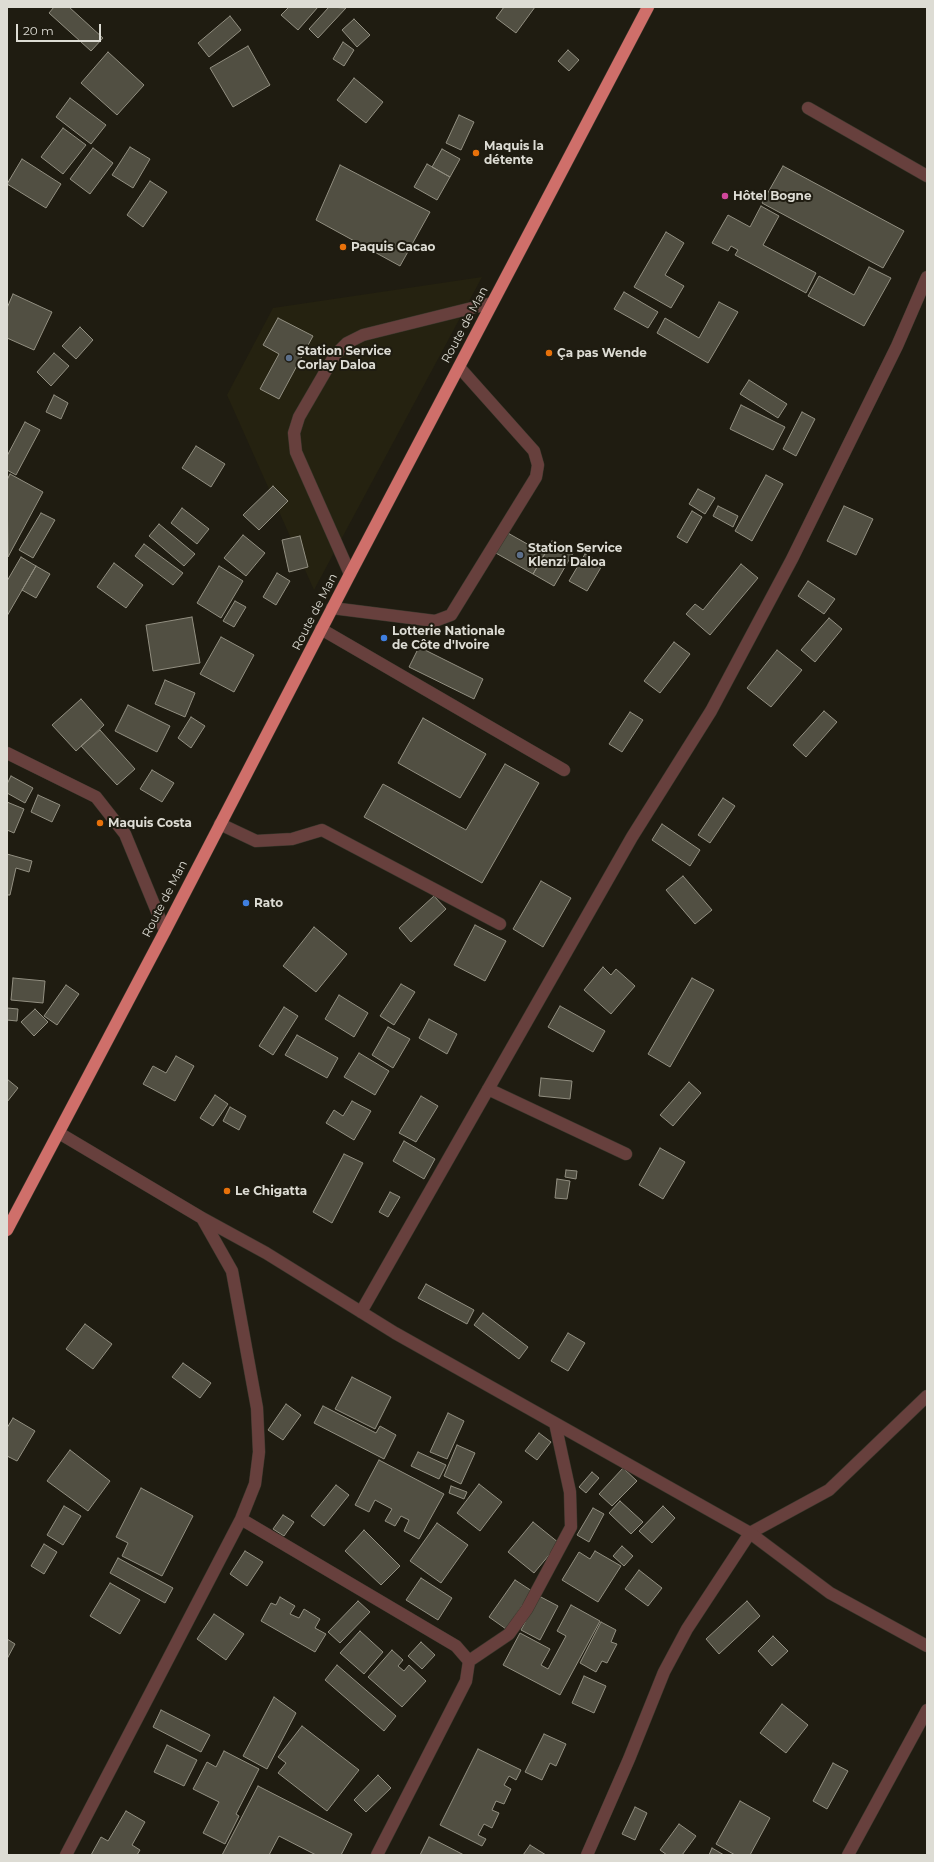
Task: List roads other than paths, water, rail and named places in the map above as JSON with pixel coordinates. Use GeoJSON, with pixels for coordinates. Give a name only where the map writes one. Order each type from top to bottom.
{"type":"FeatureCollection","features":[{"type":"Feature","properties":{"kind":"highway","name":"Route de Man"},"geometry":{"type":"LineString","coordinates":[[7,1230],[648,7]]}},
{"type":"Feature","properties":{"kind":"street"},"geometry":{"type":"LineString","coordinates":[[808,108],[927,176]]}},
{"type":"Feature","properties":{"kind":"street"},"geometry":{"type":"LineString","coordinates":[[360,1312],[632,838],[711,711],[792,559],[897,346],[927,277]]}},
{"type":"Feature","properties":{"kind":"street"},"geometry":{"type":"LineString","coordinates":[[350,574],[296,452],[294,433],[299,417],[335,355],[347,342],[363,334],[492,303]]}},
{"type":"Feature","properties":{"kind":"street"},"geometry":{"type":"LineString","coordinates":[[332,608],[435,621],[451,615],[536,477],[538,464],[534,451],[459,368]]}},
{"type":"Feature","properties":{"kind":"street"},"geometry":{"type":"LineString","coordinates":[[321,629],[564,770]]}},
{"type":"Feature","properties":{"kind":"street"},"geometry":{"type":"LineString","coordinates":[[7,753],[96,797],[125,834],[165,931]]}},
{"type":"Feature","properties":{"kind":"street"},"geometry":{"type":"LineString","coordinates":[[220,824],[256,841],[292,839],[322,830],[500,924]]}},
{"type":"Feature","properties":{"kind":"street"},"geometry":{"type":"LineString","coordinates":[[488,1089],[626,1154]]}},
{"type":"Feature","properties":{"kind":"street"},"geometry":{"type":"LineString","coordinates":[[59,1133],[202,1218],[266,1254],[360,1312],[750,1533],[830,1593],[927,1646]]}},
{"type":"Feature","properties":{"kind":"street"},"geometry":{"type":"LineString","coordinates":[[66,1855],[241,1519],[255,1484],[258,1452],[257,1408],[232,1271],[202,1218]]}},
{"type":"Feature","properties":{"kind":"street"},"geometry":{"type":"LineString","coordinates":[[586,1855],[629,1759],[664,1672],[687,1630],[750,1533],[828,1490],[927,1396]]}},
{"type":"Feature","properties":{"kind":"street"},"geometry":{"type":"LineString","coordinates":[[377,1855],[466,1681],[469,1661],[509,1634],[527,1609],[571,1527],[570,1492],[555,1423]]}},
{"type":"Feature","properties":{"kind":"street"},"geometry":{"type":"LineString","coordinates":[[241,1519],[456,1646],[469,1661]]}},
{"type":"Feature","properties":{"kind":"street"},"geometry":{"type":"LineString","coordinates":[[848,1855],[927,1710]]}},
{"type":"Feature","properties":{"kind":"place","name":"Maquis la détente"},"geometry":{"type":"Point","coordinates":[476,153]}},
{"type":"Feature","properties":{"kind":"place","name":"Hôtel Bogne"},"geometry":{"type":"Point","coordinates":[725,196]}},
{"type":"Feature","properties":{"kind":"place","name":"Paquis Cacao"},"geometry":{"type":"Point","coordinates":[343,247]}},
{"type":"Feature","properties":{"kind":"place","name":"Ça pas Wende"},"geometry":{"type":"Point","coordinates":[549,353]}},
{"type":"Feature","properties":{"kind":"place","name":"Station Service Corlay Daloa"},"geometry":{"type":"Point","coordinates":[289,358]}},
{"type":"Feature","properties":{"kind":"place","name":"Station Service Klenzi Daloa"},"geometry":{"type":"Point","coordinates":[520,555]}},
{"type":"Feature","properties":{"kind":"place","name":"Lotterie Nationale de Côte d'Ivoire"},"geometry":{"type":"Point","coordinates":[384,638]}},
{"type":"Feature","properties":{"kind":"place","name":"Maquis Costa"},"geometry":{"type":"Point","coordinates":[100,823]}},
{"type":"Feature","properties":{"kind":"place","name":"Rato"},"geometry":{"type":"Point","coordinates":[246,903]}},
{"type":"Feature","properties":{"kind":"place","name":"Le Chigatta"},"geometry":{"type":"Point","coordinates":[227,1191]}}]}
